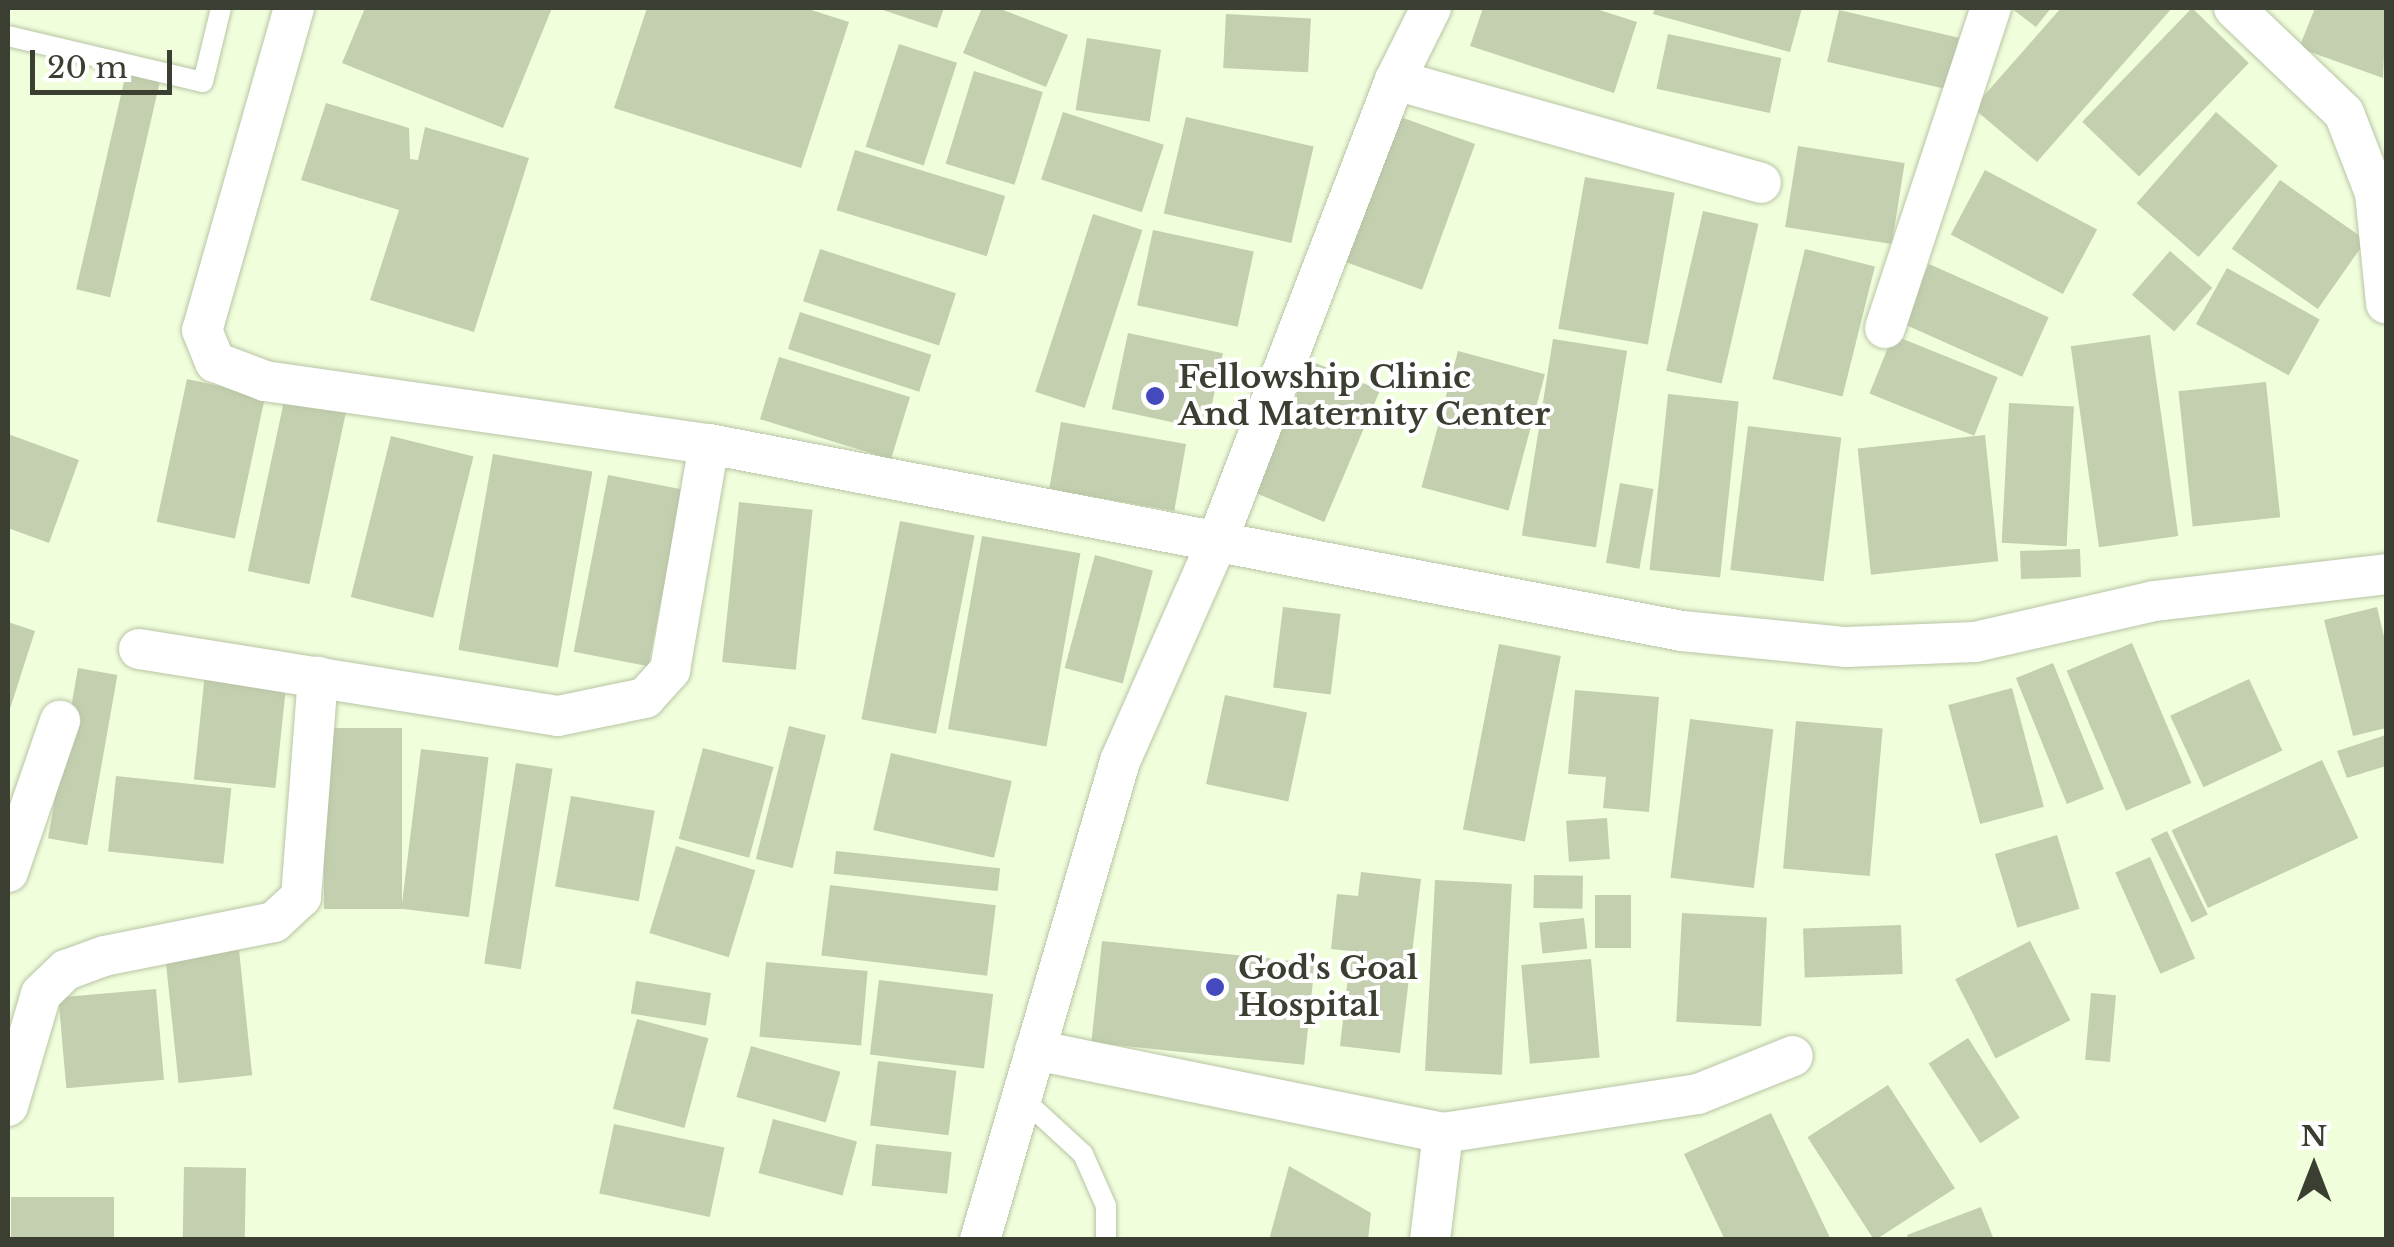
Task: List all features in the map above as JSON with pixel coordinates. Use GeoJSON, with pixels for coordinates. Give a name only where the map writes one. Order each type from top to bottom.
{"type":"FeatureCollection","features":[{"type":"Feature","properties":{"kind":"street"},"geometry":{"type":"LineString","coordinates":[[294,8],[202,330],[215,362],[265,380],[710,444],[1682,631],[1846,647],[1975,642],[2154,601],[2386,574]]}},
{"type":"Feature","properties":{"kind":"street"},"geometry":{"type":"LineString","coordinates":[[980,1240],[1120,761],[1216,544],[1395,80],[1431,8]]}},
{"type":"Feature","properties":{"kind":"street"},"geometry":{"type":"LineString","coordinates":[[1885,328],[1990,8]]}},
{"type":"Feature","properties":{"kind":"street"},"geometry":{"type":"LineString","coordinates":[[2234,8],[2344,113],[2374,193],[2386,303]]}},
{"type":"Feature","properties":{"kind":"street"},"geometry":{"type":"LineString","coordinates":[[1395,80],[1762,183]]}},
{"type":"Feature","properties":{"kind":"street"},"geometry":{"type":"LineString","coordinates":[[139,649],[558,716],[644,698],[670,670],[710,444]]}},
{"type":"Feature","properties":{"kind":"street"},"geometry":{"type":"LineString","coordinates":[[8,1106],[41,994],[66,970],[104,956],[274,922],[295,906],[301,897],[318,677]]}},
{"type":"Feature","properties":{"kind":"street"},"geometry":{"type":"LineString","coordinates":[[8,872],[60,722]]}},
{"type":"Feature","properties":{"kind":"street"},"geometry":{"type":"LineString","coordinates":[[1035,1050],[1443,1133],[1698,1094],[1793,1056]]}},
{"type":"Feature","properties":{"kind":"street"},"geometry":{"type":"LineString","coordinates":[[1430,1240],[1443,1133]]}},
{"type":"Feature","properties":{"kind":"lane"},"geometry":{"type":"LineString","coordinates":[[8,36],[203,82],[221,8]]}},
{"type":"Feature","properties":{"kind":"lane"},"geometry":{"type":"LineString","coordinates":[[1021,1097],[1083,1154],[1106,1206],[1106,1240]]}},
{"type":"Feature","properties":{"kind":"building"},"geometry":{"type":"Polygon","coordinates":[[[365,8],[552,8],[503,128],[342,63],[365,8]]]}},
{"type":"Feature","properties":{"kind":"building"},"geometry":{"type":"Polygon","coordinates":[[[647,8],[805,8],[849,22],[801,168],[614,108],[647,8]]]}},
{"type":"Feature","properties":{"kind":"building"},"geometry":{"type":"Polygon","coordinates":[[[877,8],[944,8],[937,28],[877,8]]]}},
{"type":"Feature","properties":{"kind":"building"},"geometry":{"type":"Polygon","coordinates":[[[982,8],[998,8],[1068,35],[1046,87],[963,53],[982,8]]]}},
{"type":"Feature","properties":{"kind":"building"},"geometry":{"type":"Polygon","coordinates":[[[1483,8],[1593,8],[1637,22],[1614,93],[1470,46],[1483,8]]]}},
{"type":"Feature","properties":{"kind":"building"},"geometry":{"type":"Polygon","coordinates":[[[1655,8],[1802,8],[1790,52],[1653,14],[1655,8]]]}},
{"type":"Feature","properties":{"kind":"building"},"geometry":{"type":"Polygon","coordinates":[[[2011,8],[2051,8],[2036,27],[2011,8]]]}},
{"type":"Feature","properties":{"kind":"building"},"geometry":{"type":"Polygon","coordinates":[[[2061,8],[2172,8],[2037,162],[1973,108],[2061,8]]]}},
{"type":"Feature","properties":{"kind":"building"},"geometry":{"type":"Polygon","coordinates":[[[2192,8],[2249,63],[2139,177],[2082,122],[2192,8]]]}},
{"type":"Feature","properties":{"kind":"building"},"geometry":{"type":"Polygon","coordinates":[[[2315,8],[2386,8],[2383,78],[2299,48],[2315,8]]]}},
{"type":"Feature","properties":{"kind":"building"},"geometry":{"type":"Polygon","coordinates":[[[1839,10],[1959,38],[1947,89],[1827,62],[1839,10]]]}},
{"type":"Feature","properties":{"kind":"building"},"geometry":{"type":"Polygon","coordinates":[[[1226,14],[1311,18],[1308,72],[1223,68],[1226,14]]]}},
{"type":"Feature","properties":{"kind":"building"},"geometry":{"type":"Polygon","coordinates":[[[1668,34],[1781,58],[1770,113],[1656,89],[1668,34]]]}},
{"type":"Feature","properties":{"kind":"building"},"geometry":{"type":"Polygon","coordinates":[[[1087,38],[1161,50],[1150,122],[1076,110],[1087,38]]]}},
{"type":"Feature","properties":{"kind":"building"},"geometry":{"type":"Polygon","coordinates":[[[899,44],[957,63],[924,166],[866,147],[899,44]]]}},
{"type":"Feature","properties":{"kind":"building"},"geometry":{"type":"Polygon","coordinates":[[[974,71],[1043,92],[1014,185],[946,164],[974,71]]]}},
{"type":"Feature","properties":{"kind":"building"},"geometry":{"type":"Polygon","coordinates":[[[126,73],[160,81],[110,297],[76,289],[126,73]]]}},
{"type":"Feature","properties":{"kind":"building"},"geometry":{"type":"Polygon","coordinates":[[[326,103],[409,128],[410,159],[418,160],[425,127],[529,158],[474,332],[370,300],[399,210],[301,180],[326,103]]]}},
{"type":"Feature","properties":{"kind":"building"},"geometry":{"type":"Polygon","coordinates":[[[1063,112],[1164,145],[1142,212],[1041,180],[1063,112]]]}},
{"type":"Feature","properties":{"kind":"building"},"geometry":{"type":"Polygon","coordinates":[[[2216,112],[2278,166],[2199,257],[2137,203],[2216,112]]]}},
{"type":"Feature","properties":{"kind":"building"},"geometry":{"type":"Polygon","coordinates":[[[1398,116],[1475,144],[1422,290],[1345,262],[1398,116]]]}},
{"type":"Feature","properties":{"kind":"building"},"geometry":{"type":"Polygon","coordinates":[[[1186,117],[1314,146],[1291,243],[1164,213],[1186,117]]]}},
{"type":"Feature","properties":{"kind":"building"},"geometry":{"type":"Polygon","coordinates":[[[1798,146],[1905,163],[1892,244],[1785,227],[1798,146]]]}},
{"type":"Feature","properties":{"kind":"building"},"geometry":{"type":"Polygon","coordinates":[[[855,150],[1005,196],[987,256],[837,210],[855,150]]]}},
{"type":"Feature","properties":{"kind":"building"},"geometry":{"type":"Polygon","coordinates":[[[1985,170],[2097,230],[2063,294],[1951,234],[1985,170]]]}},
{"type":"Feature","properties":{"kind":"building"},"geometry":{"type":"Polygon","coordinates":[[[1585,177],[1675,193],[1648,344],[1558,329],[1585,177]]]}},
{"type":"Feature","properties":{"kind":"building"},"geometry":{"type":"Polygon","coordinates":[[[2280,180],[2366,240],[2318,309],[2232,249],[2280,180]]]}},
{"type":"Feature","properties":{"kind":"building"},"geometry":{"type":"Polygon","coordinates":[[[1703,211],[1759,224],[1722,384],[1666,371],[1703,211]]]}},
{"type":"Feature","properties":{"kind":"building"},"geometry":{"type":"Polygon","coordinates":[[[1093,214],[1142,230],[1085,408],[1035,392],[1093,214]]]}},
{"type":"Feature","properties":{"kind":"building"},"geometry":{"type":"Polygon","coordinates":[[[1153,230],[1254,251],[1238,327],[1137,305],[1153,230]]]}},
{"type":"Feature","properties":{"kind":"building"},"geometry":{"type":"Polygon","coordinates":[[[820,249],[956,293],[939,345],[803,301],[820,249]]]}},
{"type":"Feature","properties":{"kind":"building"},"geometry":{"type":"Polygon","coordinates":[[[1805,249],[1875,266],[1842,396],[1773,379],[1805,249]]]}},
{"type":"Feature","properties":{"kind":"building"},"geometry":{"type":"Polygon","coordinates":[[[2170,251],[2212,288],[2174,332],[2132,295],[2170,251]]]}},
{"type":"Feature","properties":{"kind":"building"},"geometry":{"type":"Polygon","coordinates":[[[1929,264],[2049,317],[2022,377],[1903,323],[1929,264]]]}},
{"type":"Feature","properties":{"kind":"building"},"geometry":{"type":"Polygon","coordinates":[[[2227,268],[2320,319],[2289,375],[2196,324],[2227,268]]]}},
{"type":"Feature","properties":{"kind":"building"},"geometry":{"type":"Polygon","coordinates":[[[800,312],[931,355],[919,392],[788,349],[800,312]]]}},
{"type":"Feature","properties":{"kind":"building"},"geometry":{"type":"Polygon","coordinates":[[[1128,333],[1223,353],[1207,429],[1112,409],[1128,333]]]}},
{"type":"Feature","properties":{"kind":"building"},"geometry":{"type":"Polygon","coordinates":[[[1893,335],[1998,377],[1974,436],[1869,393],[1893,335]]]}},
{"type":"Feature","properties":{"kind":"building"},"geometry":{"type":"Polygon","coordinates":[[[2150,335],[2178,536],[2099,547],[2071,346],[2150,335]]]}},
{"type":"Feature","properties":{"kind":"building"},"geometry":{"type":"Polygon","coordinates":[[[1553,339],[1627,351],[1596,547],[1522,536],[1553,339]]]}},
{"type":"Feature","properties":{"kind":"building"},"geometry":{"type":"Polygon","coordinates":[[[1458,351],[1545,374],[1508,510],[1422,487],[1458,351]]]}},
{"type":"Feature","properties":{"kind":"building"},"geometry":{"type":"Polygon","coordinates":[[[779,357],[910,397],[891,459],[760,419],[779,357]]]}},
{"type":"Feature","properties":{"kind":"building"},"geometry":{"type":"Polygon","coordinates":[[[1311,361],[1380,390],[1324,522],[1255,493],[1311,361]]]}},
{"type":"Feature","properties":{"kind":"building"},"geometry":{"type":"Polygon","coordinates":[[[187,379],[265,396],[235,538],[157,522],[187,379]]]}},
{"type":"Feature","properties":{"kind":"building"},"geometry":{"type":"Polygon","coordinates":[[[2266,382],[2280,517],[2193,526],[2178,391],[2266,382]]]}},
{"type":"Feature","properties":{"kind":"building"},"geometry":{"type":"Polygon","coordinates":[[[1668,394],[1739,401],[1720,577],[1649,570],[1668,394]]]}},
{"type":"Feature","properties":{"kind":"building"},"geometry":{"type":"Polygon","coordinates":[[[285,396],[347,409],[309,584],[248,571],[285,396]]]}},
{"type":"Feature","properties":{"kind":"building"},"geometry":{"type":"Polygon","coordinates":[[[2009,403],[2074,406],[2067,546],[2002,543],[2009,403]]]}},
{"type":"Feature","properties":{"kind":"building"},"geometry":{"type":"Polygon","coordinates":[[[1061,422],[1186,444],[1174,511],[1049,489],[1061,422]]]}},
{"type":"Feature","properties":{"kind":"building"},"geometry":{"type":"Polygon","coordinates":[[[1748,426],[1841,437],[1824,581],[1730,570],[1748,426]]]}},
{"type":"Feature","properties":{"kind":"building"},"geometry":{"type":"Polygon","coordinates":[[[8,434],[79,460],[49,543],[8,528],[8,434]]]}},
{"type":"Feature","properties":{"kind":"building"},"geometry":{"type":"Polygon","coordinates":[[[1985,435],[1998,561],[1871,575],[1858,448],[1985,435]]]}},
{"type":"Feature","properties":{"kind":"building"},"geometry":{"type":"Polygon","coordinates":[[[391,436],[473,457],[433,618],[351,597],[391,436]]]}},
{"type":"Feature","properties":{"kind":"building"},"geometry":{"type":"Polygon","coordinates":[[[493,454],[592,472],[558,668],[458,650],[493,454]]]}},
{"type":"Feature","properties":{"kind":"building"},"geometry":{"type":"Polygon","coordinates":[[[608,475],[683,490],[648,666],[574,652],[608,475]]]}},
{"type":"Feature","properties":{"kind":"building"},"geometry":{"type":"Polygon","coordinates":[[[1620,483],[1653,489],[1639,569],[1606,563],[1620,483]]]}},
{"type":"Feature","properties":{"kind":"building"},"geometry":{"type":"Polygon","coordinates":[[[739,502],[813,510],[796,670],[722,662],[739,502]]]}},
{"type":"Feature","properties":{"kind":"building"},"geometry":{"type":"Polygon","coordinates":[[[900,521],[975,536],[936,734],[861,719],[900,521]]]}},
{"type":"Feature","properties":{"kind":"building"},"geometry":{"type":"Polygon","coordinates":[[[982,536],[1080,553],[1046,746],[948,729],[982,536]]]}},
{"type":"Feature","properties":{"kind":"building"},"geometry":{"type":"Polygon","coordinates":[[[2080,549],[2081,577],[2021,579],[2020,551],[2080,549]]]}},
{"type":"Feature","properties":{"kind":"building"},"geometry":{"type":"Polygon","coordinates":[[[1095,555],[1153,571],[1123,684],[1065,668],[1095,555]]]}},
{"type":"Feature","properties":{"kind":"building"},"geometry":{"type":"Polygon","coordinates":[[[1283,607],[1341,614],[1331,694],[1273,687],[1283,607]]]}},
{"type":"Feature","properties":{"kind":"building"},"geometry":{"type":"Polygon","coordinates":[[[2377,607],[2386,645],[2386,728],[2353,736],[2324,620],[2377,607]]]}},
{"type":"Feature","properties":{"kind":"building"},"geometry":{"type":"Polygon","coordinates":[[[8,622],[35,631],[8,715],[8,622]]]}},
{"type":"Feature","properties":{"kind":"building"},"geometry":{"type":"Polygon","coordinates":[[[2132,643],[2191,783],[2126,811],[2067,671],[2132,643]]]}},
{"type":"Feature","properties":{"kind":"building"},"geometry":{"type":"Polygon","coordinates":[[[1499,644],[1561,656],[1525,842],[1463,830],[1499,644]]]}},
{"type":"Feature","properties":{"kind":"building"},"geometry":{"type":"Polygon","coordinates":[[[2053,663],[2104,789],[2067,804],[2016,678],[2053,663]]]}},
{"type":"Feature","properties":{"kind":"building"},"geometry":{"type":"Polygon","coordinates":[[[78,668],[117,675],[87,845],[48,838],[78,668]]]}},
{"type":"Feature","properties":{"kind":"building"},"geometry":{"type":"Polygon","coordinates":[[[205,673],[287,682],[275,788],[194,779],[205,673]]]}},
{"type":"Feature","properties":{"kind":"building"},"geometry":{"type":"Polygon","coordinates":[[[2249,679],[2282,751],[2204,787],[2170,716],[2249,679]]]}},
{"type":"Feature","properties":{"kind":"building"},"geometry":{"type":"Polygon","coordinates":[[[2012,688],[2044,807],[1980,824],[1948,705],[2012,688]]]}},
{"type":"Feature","properties":{"kind":"building"},"geometry":{"type":"Polygon","coordinates":[[[1575,690],[1659,697],[1649,812],[1603,808],[1606,777],[1568,774],[1575,690]]]}},
{"type":"Feature","properties":{"kind":"building"},"geometry":{"type":"Polygon","coordinates":[[[1225,695],[1307,712],[1288,801],[1206,784],[1225,695]]]}},
{"type":"Feature","properties":{"kind":"building"},"geometry":{"type":"Polygon","coordinates":[[[1690,719],[1773,729],[1754,888],[1671,878],[1690,719]]]}},
{"type":"Feature","properties":{"kind":"building"},"geometry":{"type":"Polygon","coordinates":[[[1796,721],[1883,729],[1870,876],[1783,868],[1796,721]]]}},
{"type":"Feature","properties":{"kind":"building"},"geometry":{"type":"Polygon","coordinates":[[[789,726],[826,735],[793,868],[756,859],[789,726]]]}},
{"type":"Feature","properties":{"kind":"building"},"geometry":{"type":"Polygon","coordinates":[[[324,728],[402,728],[402,909],[324,909],[324,728]]]}},
{"type":"Feature","properties":{"kind":"building"},"geometry":{"type":"Polygon","coordinates":[[[2386,735],[2386,766],[2347,778],[2337,751],[2386,735]]]}},
{"type":"Feature","properties":{"kind":"building"},"geometry":{"type":"Polygon","coordinates":[[[703,748],[774,767],[749,858],[679,839],[703,748]]]}},
{"type":"Feature","properties":{"kind":"building"},"geometry":{"type":"Polygon","coordinates":[[[421,749],[488,757],[469,917],[401,909],[421,749]]]}},
{"type":"Feature","properties":{"kind":"building"},"geometry":{"type":"Polygon","coordinates":[[[891,753],[1012,781],[994,858],[873,830],[891,753]]]}},
{"type":"Feature","properties":{"kind":"building"},"geometry":{"type":"Polygon","coordinates":[[[2322,760],[2358,838],[2208,908],[2172,830],[2322,760]]]}},
{"type":"Feature","properties":{"kind":"building"},"geometry":{"type":"Polygon","coordinates":[[[516,763],[553,769],[521,969],[484,964],[516,763]]]}},
{"type":"Feature","properties":{"kind":"building"},"geometry":{"type":"Polygon","coordinates":[[[116,776],[231,788],[223,864],[108,852],[116,776]]]}},
{"type":"Feature","properties":{"kind":"building"},"geometry":{"type":"Polygon","coordinates":[[[571,796],[655,811],[639,901],[555,887],[571,796]]]}},
{"type":"Feature","properties":{"kind":"building"},"geometry":{"type":"Polygon","coordinates":[[[1607,818],[1610,859],[1569,862],[1566,821],[1607,818]]]}},
{"type":"Feature","properties":{"kind":"building"},"geometry":{"type":"Polygon","coordinates":[[[2167,831],[2208,915],[2192,922],[2151,839],[2167,831]]]}},
{"type":"Feature","properties":{"kind":"building"},"geometry":{"type":"Polygon","coordinates":[[[2057,835],[2080,909],[2017,928],[1995,854],[2057,835]]]}},
{"type":"Feature","properties":{"kind":"building"},"geometry":{"type":"Polygon","coordinates":[[[676,846],[755,870],[729,957],[649,933],[676,846]]]}},
{"type":"Feature","properties":{"kind":"building"},"geometry":{"type":"Polygon","coordinates":[[[836,851],[1000,868],[998,891],[834,874],[836,851]]]}},
{"type":"Feature","properties":{"kind":"building"},"geometry":{"type":"Polygon","coordinates":[[[2150,857],[2195,958],[2160,974],[2115,872],[2150,857]]]}},
{"type":"Feature","properties":{"kind":"building"},"geometry":{"type":"Polygon","coordinates":[[[1361,872],[1421,879],[1400,1053],[1340,1046],[1351,951],[1331,949],[1337,894],[1358,896],[1361,872]]]}},
{"type":"Feature","properties":{"kind":"building"},"geometry":{"type":"Polygon","coordinates":[[[1534,875],[1583,876],[1582,909],[1533,908],[1534,875]]]}},
{"type":"Feature","properties":{"kind":"building"},"geometry":{"type":"Polygon","coordinates":[[[1435,880],[1512,884],[1502,1075],[1425,1071],[1435,880]]]}},
{"type":"Feature","properties":{"kind":"building"},"geometry":{"type":"Polygon","coordinates":[[[830,885],[996,905],[987,976],[821,955],[830,885]]]}},
{"type":"Feature","properties":{"kind":"building"},"geometry":{"type":"Polygon","coordinates":[[[1595,895],[1631,895],[1631,948],[1595,948],[1595,895]]]}},
{"type":"Feature","properties":{"kind":"building"},"geometry":{"type":"Polygon","coordinates":[[[1682,913],[1767,917],[1761,1026],[1676,1022],[1682,913]]]}},
{"type":"Feature","properties":{"kind":"building"},"geometry":{"type":"Polygon","coordinates":[[[1584,918],[1587,949],[1542,954],[1539,923],[1584,918]]]}},
{"type":"Feature","properties":{"kind":"building"},"geometry":{"type":"Polygon","coordinates":[[[1901,925],[1903,974],[1805,977],[1803,928],[1901,925]]]}},
{"type":"Feature","properties":{"kind":"building"},"geometry":{"type":"Polygon","coordinates":[[[1102,941],[1315,963],[1304,1065],[1091,1042],[1102,941]]]}},
{"type":"Feature","properties":{"kind":"building"},"geometry":{"type":"Polygon","coordinates":[[[2030,941],[2070,1020],[1996,1058],[1955,979],[2030,941]]]}},
{"type":"Feature","properties":{"kind":"building"},"geometry":{"type":"Polygon","coordinates":[[[239,950],[252,1075],[179,1083],[165,958],[239,950]]]}},
{"type":"Feature","properties":{"kind":"building"},"geometry":{"type":"Polygon","coordinates":[[[1591,959],[1600,1058],[1530,1064],[1521,965],[1591,959]]]}},
{"type":"Feature","properties":{"kind":"building"},"geometry":{"type":"Polygon","coordinates":[[[766,962],[868,971],[861,1046],[759,1037],[766,962]]]}},
{"type":"Feature","properties":{"kind":"building"},"geometry":{"type":"Polygon","coordinates":[[[879,980],[993,994],[984,1068],[870,1054],[879,980]]]}},
{"type":"Feature","properties":{"kind":"building"},"geometry":{"type":"Polygon","coordinates":[[[636,981],[711,993],[706,1025],[631,1014],[636,981]]]}},
{"type":"Feature","properties":{"kind":"building"},"geometry":{"type":"Polygon","coordinates":[[[156,989],[164,1080],[66,1088],[58,998],[156,989]]]}},
{"type":"Feature","properties":{"kind":"building"},"geometry":{"type":"Polygon","coordinates":[[[2091,993],[2116,995],[2110,1062],[2085,1060],[2091,993]]]}},
{"type":"Feature","properties":{"kind":"building"},"geometry":{"type":"Polygon","coordinates":[[[637,1019],[708,1038],[684,1128],[613,1109],[637,1019]]]}},
{"type":"Feature","properties":{"kind":"building"},"geometry":{"type":"Polygon","coordinates":[[[1968,1038],[2020,1118],[1980,1143],[1929,1064],[1968,1038]]]}},
{"type":"Feature","properties":{"kind":"building"},"geometry":{"type":"Polygon","coordinates":[[[751,1046],[840,1072],[826,1123],[736,1097],[751,1046]]]}},
{"type":"Feature","properties":{"kind":"building"},"geometry":{"type":"Polygon","coordinates":[[[878,1061],[956,1071],[948,1135],[870,1126],[878,1061]]]}},
{"type":"Feature","properties":{"kind":"building"},"geometry":{"type":"Polygon","coordinates":[[[1888,1085],[1955,1188],[1874,1240],[1807,1137],[1888,1085]]]}},
{"type":"Feature","properties":{"kind":"building"},"geometry":{"type":"Polygon","coordinates":[[[1771,1113],[1831,1240],[1725,1240],[1684,1154],[1771,1113]]]}},
{"type":"Feature","properties":{"kind":"building"},"geometry":{"type":"Polygon","coordinates":[[[773,1119],[857,1142],[843,1196],[759,1173],[773,1119]]]}},
{"type":"Feature","properties":{"kind":"building"},"geometry":{"type":"Polygon","coordinates":[[[614,1124],[725,1147],[710,1217],[599,1193],[614,1124]]]}},
{"type":"Feature","properties":{"kind":"building"},"geometry":{"type":"Polygon","coordinates":[[[876,1144],[952,1152],[947,1194],[872,1186],[876,1144]]]}},
{"type":"Feature","properties":{"kind":"building"},"geometry":{"type":"Polygon","coordinates":[[[1289,1166],[1371,1213],[1368,1240],[1269,1240],[1289,1166]]]}},
{"type":"Feature","properties":{"kind":"building"},"geometry":{"type":"Polygon","coordinates":[[[184,1167],[246,1168],[245,1240],[183,1240],[184,1167]]]}},
{"type":"Feature","properties":{"kind":"building"},"geometry":{"type":"Polygon","coordinates":[[[11,1197],[114,1197],[114,1240],[11,1240],[11,1197]]]}},
{"type":"Feature","properties":{"kind":"building"},"geometry":{"type":"Polygon","coordinates":[[[1981,1207],[1994,1240],[1909,1240],[1907,1235],[1981,1207]]]}},
{"type":"Feature","properties":{"kind":"place","name":"Fellowship Clinic And Maternity Center"},"geometry":{"type":"Point","coordinates":[1155,396]}},
{"type":"Feature","properties":{"kind":"place","name":"God's Goal Hospital"},"geometry":{"type":"Point","coordinates":[1215,987]}}]}
